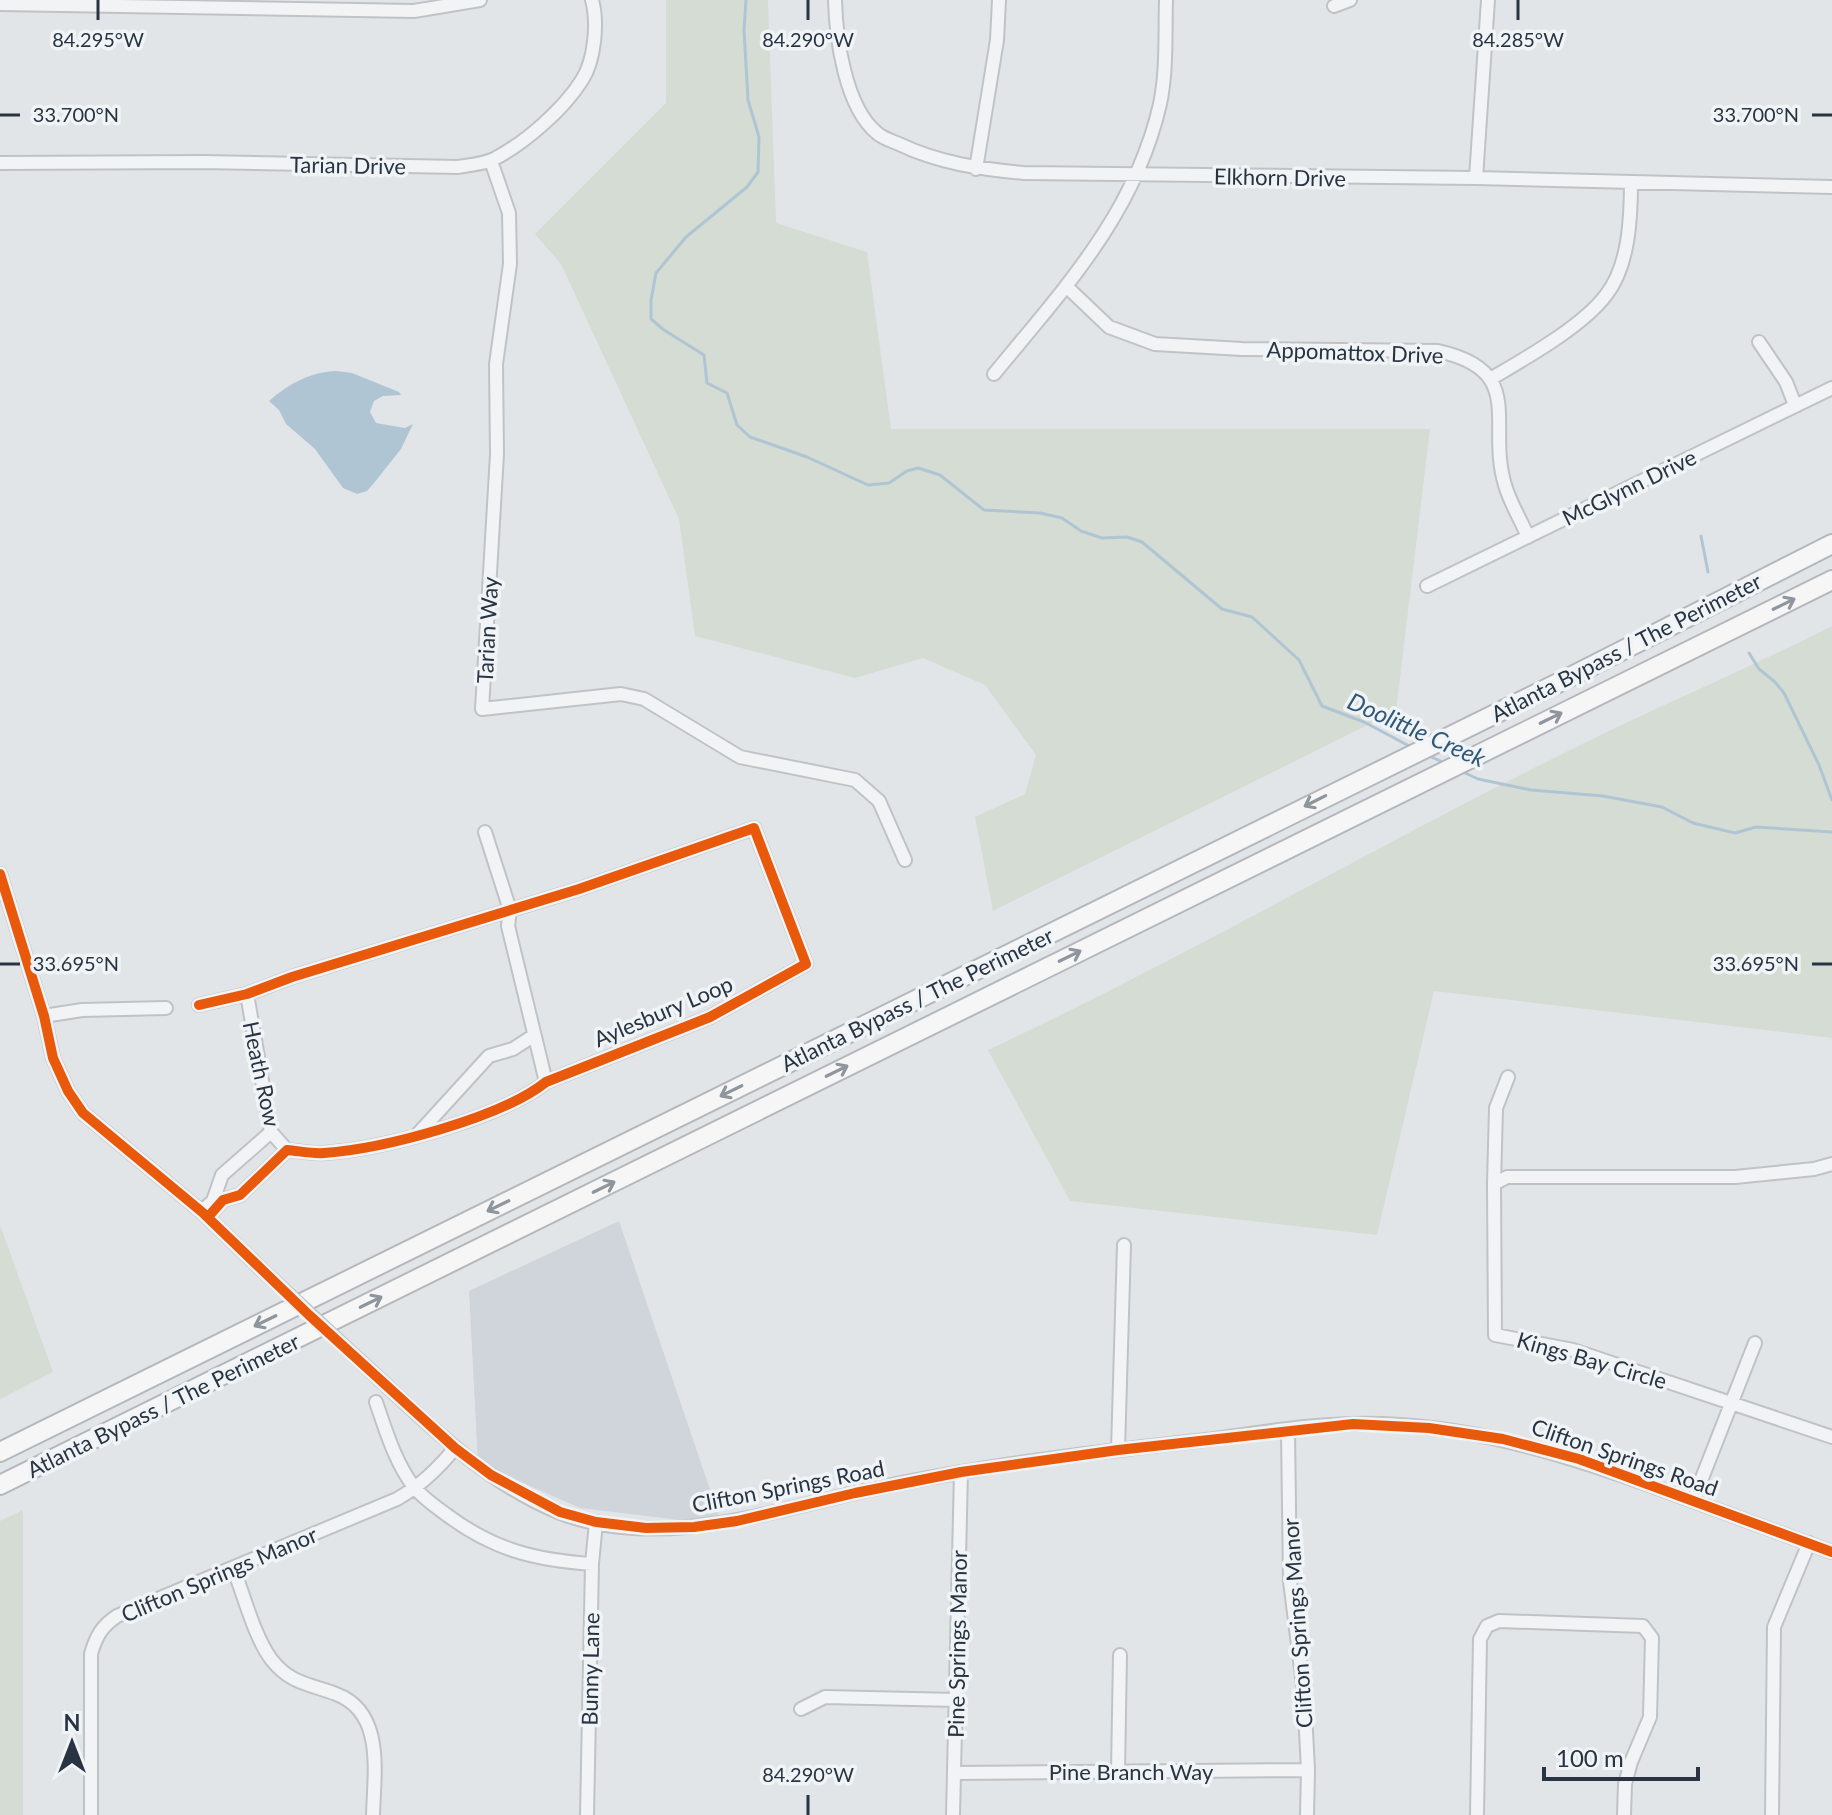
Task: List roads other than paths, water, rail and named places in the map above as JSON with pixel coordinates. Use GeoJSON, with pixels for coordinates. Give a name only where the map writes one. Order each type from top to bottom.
{"type":"FeatureCollection","features":[{"type":"Feature","properties":{"kind":"highway","name":"Atlanta Bypass / The Perimeter"},"geometry":{"type":"LineString","coordinates":[[0,1452],[1832,544]]}},
{"type":"Feature","properties":{"kind":"highway","name":"Atlanta Bypass / The Perimeter"},"geometry":{"type":"LineString","coordinates":[[0,1485],[1832,580]]}},
{"type":"Feature","properties":{"kind":"street"},"geometry":{"type":"LineString","coordinates":[[0,4],[414,11],[480,0]]}},
{"type":"Feature","properties":{"kind":"street","name":"Tarian Drive"},"geometry":{"type":"LineString","coordinates":[[0,163],[203,162],[458,167],[491,161],[531,134],[583,78],[592,51],[592,0]]}},
{"type":"Feature","properties":{"kind":"street","name":"Elkhorn Drive"},"geometry":{"type":"LineString","coordinates":[[835,0],[838,47],[846,80],[877,133],[916,152],[976,169],[1024,173],[1476,178],[1832,187]]}},
{"type":"Feature","properties":{"kind":"street"},"geometry":{"type":"LineString","coordinates":[[976,169],[997,40],[999,0]]}},
{"type":"Feature","properties":{"kind":"street"},"geometry":{"type":"LineString","coordinates":[[994,374],[1092,254],[1119,212],[1136,175],[1160,104],[1166,0]]}},
{"type":"Feature","properties":{"kind":"street"},"geometry":{"type":"LineString","coordinates":[[1334,6],[1350,0]]}},
{"type":"Feature","properties":{"kind":"street"},"geometry":{"type":"LineString","coordinates":[[1476,178],[1488,0]]}},
{"type":"Feature","properties":{"kind":"street","name":"Tarian Way"},"geometry":{"type":"LineString","coordinates":[[491,161],[509,213],[510,264],[496,364],[497,454],[482,709],[621,694],[644,699],[740,757],[855,780],[879,801],[905,860]]}},
{"type":"Feature","properties":{"kind":"street"},"geometry":{"type":"LineString","coordinates":[[1528,537],[1505,485],[1497,394],[1492,378],[1579,320],[1606,295],[1620,268],[1631,210],[1631,182]]}},
{"type":"Feature","properties":{"kind":"street","name":"Appomattox Drive"},"geometry":{"type":"LineString","coordinates":[[1066,286],[1109,327],[1155,344],[1242,349],[1438,351],[1462,356],[1492,378]]}},
{"type":"Feature","properties":{"kind":"street"},"geometry":{"type":"LineString","coordinates":[[1759,342],[1781,373],[1795,405]]}},
{"type":"Feature","properties":{"kind":"street","name":"McGlynn Drive"},"geometry":{"type":"LineString","coordinates":[[1427,586],[1832,388]]}},
{"type":"Feature","properties":{"kind":"street","name":"Aylesbury Loop"},"geometry":{"type":"LineString","coordinates":[[199,1005],[247,994],[579,889],[754,828],[806,964],[710,1017],[546,1082],[534,1091],[467,1121],[416,1136],[340,1152],[287,1150]]}},
{"type":"Feature","properties":{"kind":"street"},"geometry":{"type":"LineString","coordinates":[[485,832],[510,910],[508,926],[546,1082]]}},
{"type":"Feature","properties":{"kind":"street","name":"Clifton Springs Road"},"geometry":{"type":"LineString","coordinates":[[0,874],[44,1016],[53,1058],[68,1091],[83,1113],[205,1214],[455,1448],[491,1475],[560,1512],[596,1522],[646,1528],[694,1527],[737,1521],[961,1472],[1118,1450],[1353,1424],[1429,1428],[1503,1439],[1579,1459],[1832,1552]]}},
{"type":"Feature","properties":{"kind":"street","name":"Heath Row"},"geometry":{"type":"LineString","coordinates":[[247,994],[271,1132],[287,1150]]}},
{"type":"Feature","properties":{"kind":"street"},"geometry":{"type":"LineString","coordinates":[[44,1016],[82,1010],[166,1008]]}},
{"type":"Feature","properties":{"kind":"street"},"geometry":{"type":"LineString","coordinates":[[416,1136],[489,1056],[513,1049],[533,1036]]}},
{"type":"Feature","properties":{"kind":"street","name":"Kings Bay Circle"},"geometry":{"type":"LineString","coordinates":[[1508,1077],[1496,1108],[1495,1335],[1573,1350],[1832,1437]]}},
{"type":"Feature","properties":{"kind":"street"},"geometry":{"type":"LineString","coordinates":[[205,1214],[222,1175],[271,1132]]}},
{"type":"Feature","properties":{"kind":"street"},"geometry":{"type":"LineString","coordinates":[[205,1214],[223,1200],[240,1195],[287,1150]]}},
{"type":"Feature","properties":{"kind":"street"},"geometry":{"type":"LineString","coordinates":[[241,1158],[255,1163],[260,1176]]}},
{"type":"Feature","properties":{"kind":"street"},"geometry":{"type":"LineString","coordinates":[[1494,1184],[1507,1177],[1735,1177],[1814,1169],[1832,1164]]}},
{"type":"Feature","properties":{"kind":"street"},"geometry":{"type":"LineString","coordinates":[[1118,1450],[1124,1245]]}},
{"type":"Feature","properties":{"kind":"street"},"geometry":{"type":"LineString","coordinates":[[1693,1501],[1755,1343]]}},
{"type":"Feature","properties":{"kind":"street"},"geometry":{"type":"LineString","coordinates":[[376,1402],[398,1461],[415,1489],[469,1531],[502,1547],[551,1561],[592,1564]]}},
{"type":"Feature","properties":{"kind":"street","name":"Clifton Springs Manor"},"geometry":{"type":"LineString","coordinates":[[1288,1430],[1290,1581],[1304,1693],[1307,1815]]}},
{"type":"Feature","properties":{"kind":"street","name":"Clifton Springs Manor"},"geometry":{"type":"LineString","coordinates":[[91,1815],[91,1654],[95,1639],[104,1625],[117,1616],[397,1499],[415,1489],[437,1470],[455,1448]]}},
{"type":"Feature","properties":{"kind":"street","name":"Pine Springs Manor"},"geometry":{"type":"LineString","coordinates":[[953,1815],[961,1472]]}},
{"type":"Feature","properties":{"kind":"street","name":"Bunny Lane"},"geometry":{"type":"LineString","coordinates":[[587,1815],[592,1564],[596,1522]]}},
{"type":"Feature","properties":{"kind":"street"},"geometry":{"type":"LineString","coordinates":[[1772,1815],[1774,1627],[1809,1543]]}},
{"type":"Feature","properties":{"kind":"street"},"geometry":{"type":"LineString","coordinates":[[233,1568],[272,1660],[296,1681],[336,1694],[361,1712],[373,1738],[373,1815]]}},
{"type":"Feature","properties":{"kind":"street"},"geometry":{"type":"LineString","coordinates":[[1477,1815],[1480,1639],[1487,1626],[1499,1621],[1643,1626],[1650,1632],[1650,1717],[1625,1784],[1624,1815]]}},
{"type":"Feature","properties":{"kind":"street"},"geometry":{"type":"LineString","coordinates":[[1118,1771],[1120,1655]]}},
{"type":"Feature","properties":{"kind":"street"},"geometry":{"type":"LineString","coordinates":[[801,1709],[825,1697],[957,1700]]}},
{"type":"Feature","properties":{"kind":"street","name":"Pine Branch Way"},"geometry":{"type":"LineString","coordinates":[[954,1773],[1308,1770]]}},
{"type":"Feature","properties":{"kind":"water"},"geometry":{"type":"Polygon","coordinates":[[[337,371],[352,373],[399,392],[401,395],[383,396],[374,401],[370,412],[376,423],[405,428],[413,424],[401,449],[374,483],[367,491],[357,494],[343,488],[315,449],[286,424],[279,410],[269,401],[301,380],[337,371]]]}},
{"type":"Feature","properties":{"kind":"waterway","name":"Doolittle Creek"},"geometry":{"type":"LineString","coordinates":[[746,0],[744,30],[748,100],[759,137],[758,172],[747,187],[686,237],[656,273],[651,300],[651,319],[704,355],[707,383],[727,393],[737,425],[750,437],[807,457],[868,485],[889,483],[918,468],[940,475],[984,510],[1040,513],[1062,518],[1081,531],[1102,538],[1127,537],[1142,542],[1222,609],[1252,617],[1299,660],[1322,706],[1364,722],[1413,748]]}},
{"type":"Feature","properties":{"kind":"waterway"},"geometry":{"type":"LineString","coordinates":[[1701,536],[1708,572]]}},
{"type":"Feature","properties":{"kind":"waterway"},"geometry":{"type":"LineString","coordinates":[[1749,653],[1759,669],[1784,693],[1819,765],[1832,800]]}},
{"type":"Feature","properties":{"kind":"waterway","name":"Doolittle Creek"},"geometry":{"type":"LineString","coordinates":[[1427,755],[1445,763]]}},
{"type":"Feature","properties":{"kind":"waterway","name":"Doolittle Creek"},"geometry":{"type":"LineString","coordinates":[[1463,772],[1478,779],[1531,790],[1603,796],[1662,807],[1693,823],[1735,833],[1756,827],[1832,832]]}}]}
